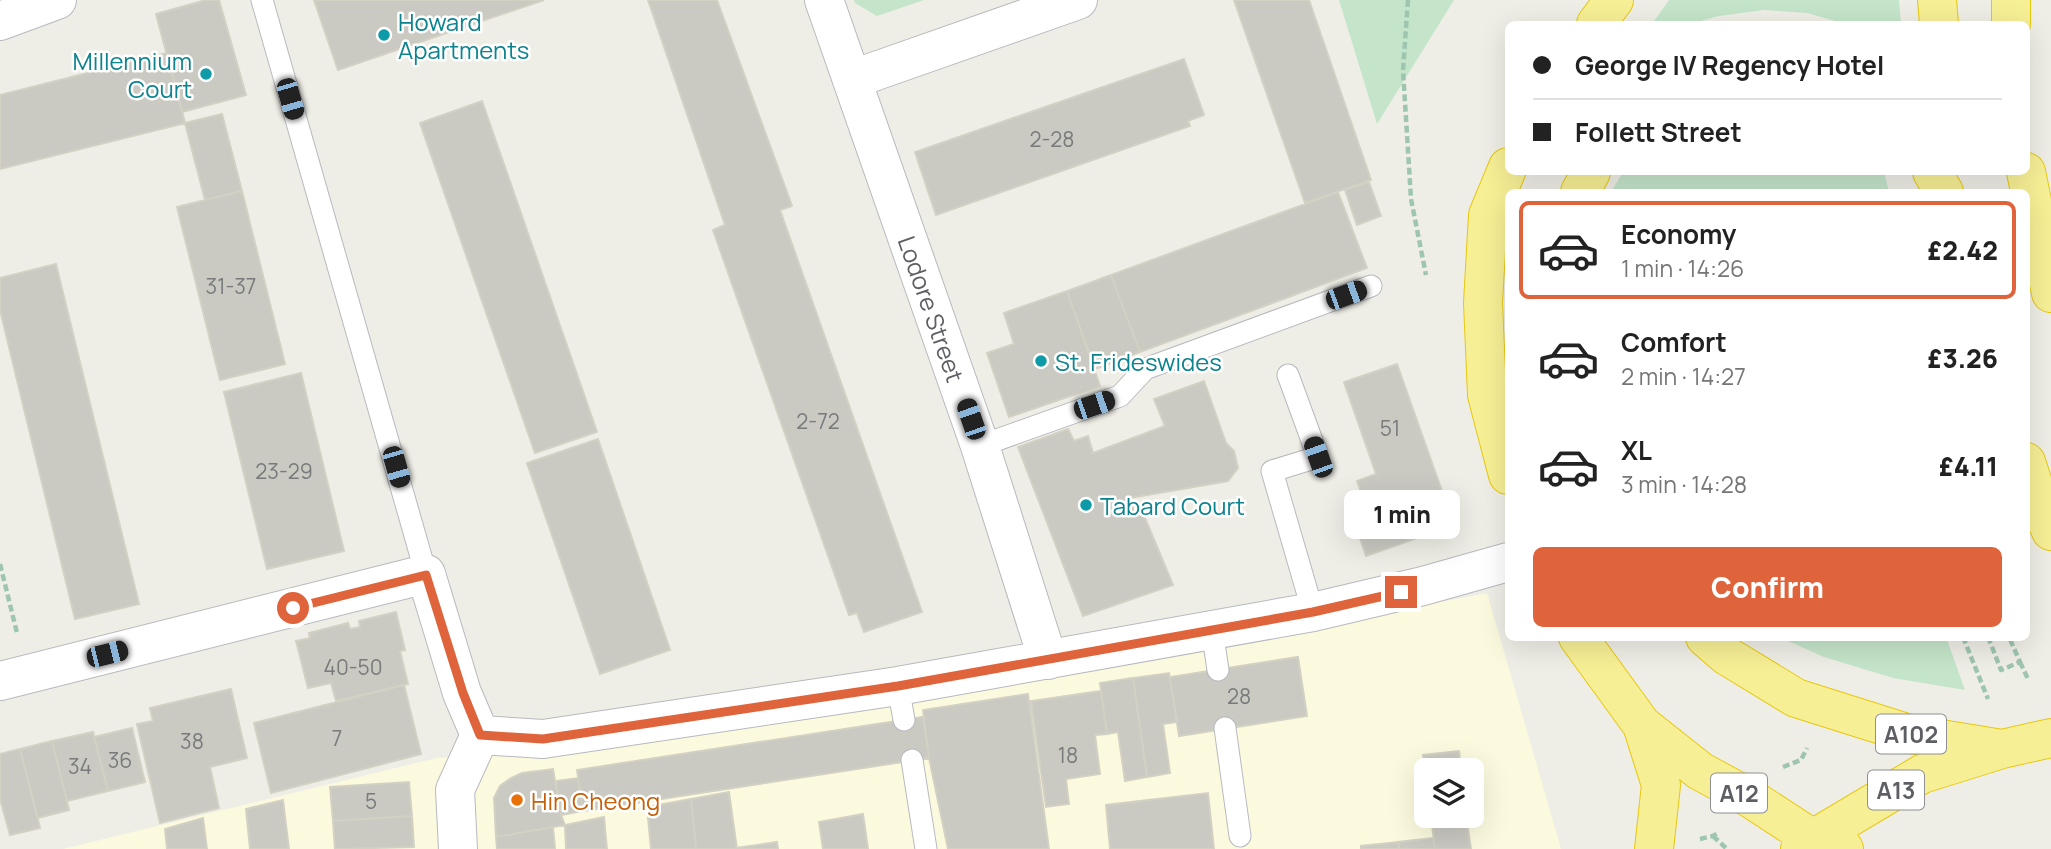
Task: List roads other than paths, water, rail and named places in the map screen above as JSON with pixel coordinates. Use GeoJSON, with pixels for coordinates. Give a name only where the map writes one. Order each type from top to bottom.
{"type":"FeatureCollection","features":[{"type":"Feature","properties":{"kind":"highway"},"geometry":{"type":"LineString","coordinates":[[1598,21],[1614,0]]}},
{"type":"Feature","properties":{"kind":"highway"},"geometry":{"type":"LineString","coordinates":[[1937,0],[1939,21]]}},
{"type":"Feature","properties":{"kind":"highway"},"geometry":{"type":"LineString","coordinates":[[2011,0],[2011,21]]}},
{"type":"Feature","properties":{"kind":"highway"},"geometry":{"type":"LineString","coordinates":[[1505,174],[1488,215],[1483,303],[1488,395],[1505,463]]}},
{"type":"Feature","properties":{"kind":"highway"},"geometry":{"type":"LineString","coordinates":[[2030,191],[2051,293]]}},
{"type":"Feature","properties":{"kind":"highway"},"geometry":{"type":"LineString","coordinates":[[2030,473],[2051,531]]}},
{"type":"Feature","properties":{"kind":"highway","name":"A12"},"geometry":{"type":"LineString","coordinates":[[1581,641],[1642,725],[1700,771],[1750,798],[1819,845]]}},
{"type":"Feature","properties":{"kind":"highway","name":"A102"},"geometry":{"type":"LineString","coordinates":[[1710,641],[1727,656],[1796,698],[1910,734],[2002,748]]}},
{"type":"Feature","properties":{"kind":"highway","name":"A12"},"geometry":{"type":"LineString","coordinates":[[1642,725],[1661,785],[1654,849]]}},
{"type":"Feature","properties":{"kind":"highway","name":"A13"},"geometry":{"type":"LineString","coordinates":[[1819,845],[1922,774],[2002,748],[2051,738]]}},
{"type":"Feature","properties":{"kind":"street"},"geometry":{"type":"LineString","coordinates":[[0,21],[57,0]]}},
{"type":"Feature","properties":{"kind":"street","name":"Lodore Street"},"geometry":{"type":"LineString","coordinates":[[824,0],[980,446],[1048,660]]}},
{"type":"Feature","properties":{"kind":"street"},"geometry":{"type":"LineString","coordinates":[[853,79],[1078,0]]}},
{"type":"Feature","properties":{"kind":"street"},"geometry":{"type":"LineString","coordinates":[[480,735],[543,739],[901,703],[1048,660],[1313,612],[1505,563]]}},
{"type":"Feature","properties":{"kind":"street"},"geometry":{"type":"LineString","coordinates":[[13,678],[426,575],[463,693],[480,735],[455,790],[458,849]]}},
{"type":"Feature","properties":{"kind":"lane"},"geometry":{"type":"LineString","coordinates":[[262,0],[426,575]]}},
{"type":"Feature","properties":{"kind":"lane"},"geometry":{"type":"LineString","coordinates":[[980,446],[1120,396],[1145,369],[1371,286]]}},
{"type":"Feature","properties":{"kind":"lane"},"geometry":{"type":"LineString","coordinates":[[1288,375],[1318,457],[1272,471],[1313,612]]}},
{"type":"Feature","properties":{"kind":"lane"},"geometry":{"type":"LineString","coordinates":[[1212,631],[1218,670]]}},
{"type":"Feature","properties":{"kind":"lane"},"geometry":{"type":"LineString","coordinates":[[1225,728],[1240,836]]}},
{"type":"Feature","properties":{"kind":"lane"},"geometry":{"type":"LineString","coordinates":[[912,760],[926,849]]}},
{"type":"Feature","properties":{"kind":"place","name":"Howard Apartments"},"geometry":{"type":"Point","coordinates":[384,35]}},
{"type":"Feature","properties":{"kind":"place","name":"Millennium Court"},"geometry":{"type":"Point","coordinates":[206,74]}},
{"type":"Feature","properties":{"kind":"place","name":"St. Frideswides"},"geometry":{"type":"Point","coordinates":[1041,361]}},
{"type":"Feature","properties":{"kind":"place","name":"Tabard Court"},"geometry":{"type":"Point","coordinates":[1086,505]}},
{"type":"Feature","properties":{"kind":"place","name":"Hin Cheong"},"geometry":{"type":"Point","coordinates":[517,800]}}]}
